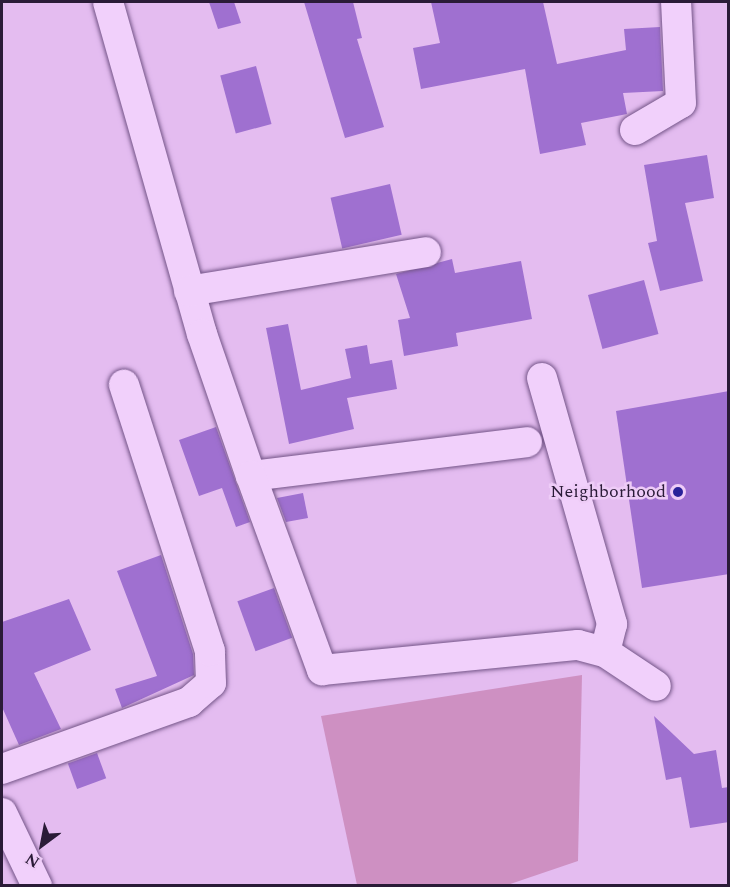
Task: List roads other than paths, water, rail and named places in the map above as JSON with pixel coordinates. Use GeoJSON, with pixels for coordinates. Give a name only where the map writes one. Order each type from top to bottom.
{"type":"FeatureCollection","features":[{"type":"Feature","properties":{"kind":"street"},"geometry":{"type":"LineString","coordinates":[[108,2],[189,291],[251,476],[322,670],[578,645],[605,652],[656,686]]}},
{"type":"Feature","properties":{"kind":"street"},"geometry":{"type":"LineString","coordinates":[[635,130],[681,104],[676,2]]}},
{"type":"Feature","properties":{"kind":"street"},"geometry":{"type":"LineString","coordinates":[[189,291],[426,252]]}},
{"type":"Feature","properties":{"kind":"street"},"geometry":{"type":"LineString","coordinates":[[542,378],[612,624],[605,652]]}},
{"type":"Feature","properties":{"kind":"street"},"geometry":{"type":"LineString","coordinates":[[2,769],[189,702],[211,683],[210,651],[124,385]]}},
{"type":"Feature","properties":{"kind":"street"},"geometry":{"type":"LineString","coordinates":[[251,476],[527,442]]}},
{"type":"Feature","properties":{"kind":"street"},"geometry":{"type":"LineString","coordinates":[[2,813],[37,885]]}},
{"type":"Feature","properties":{"kind":"place","name":"Neighborhood"},"geometry":{"type":"Point","coordinates":[678,492]}}]}
